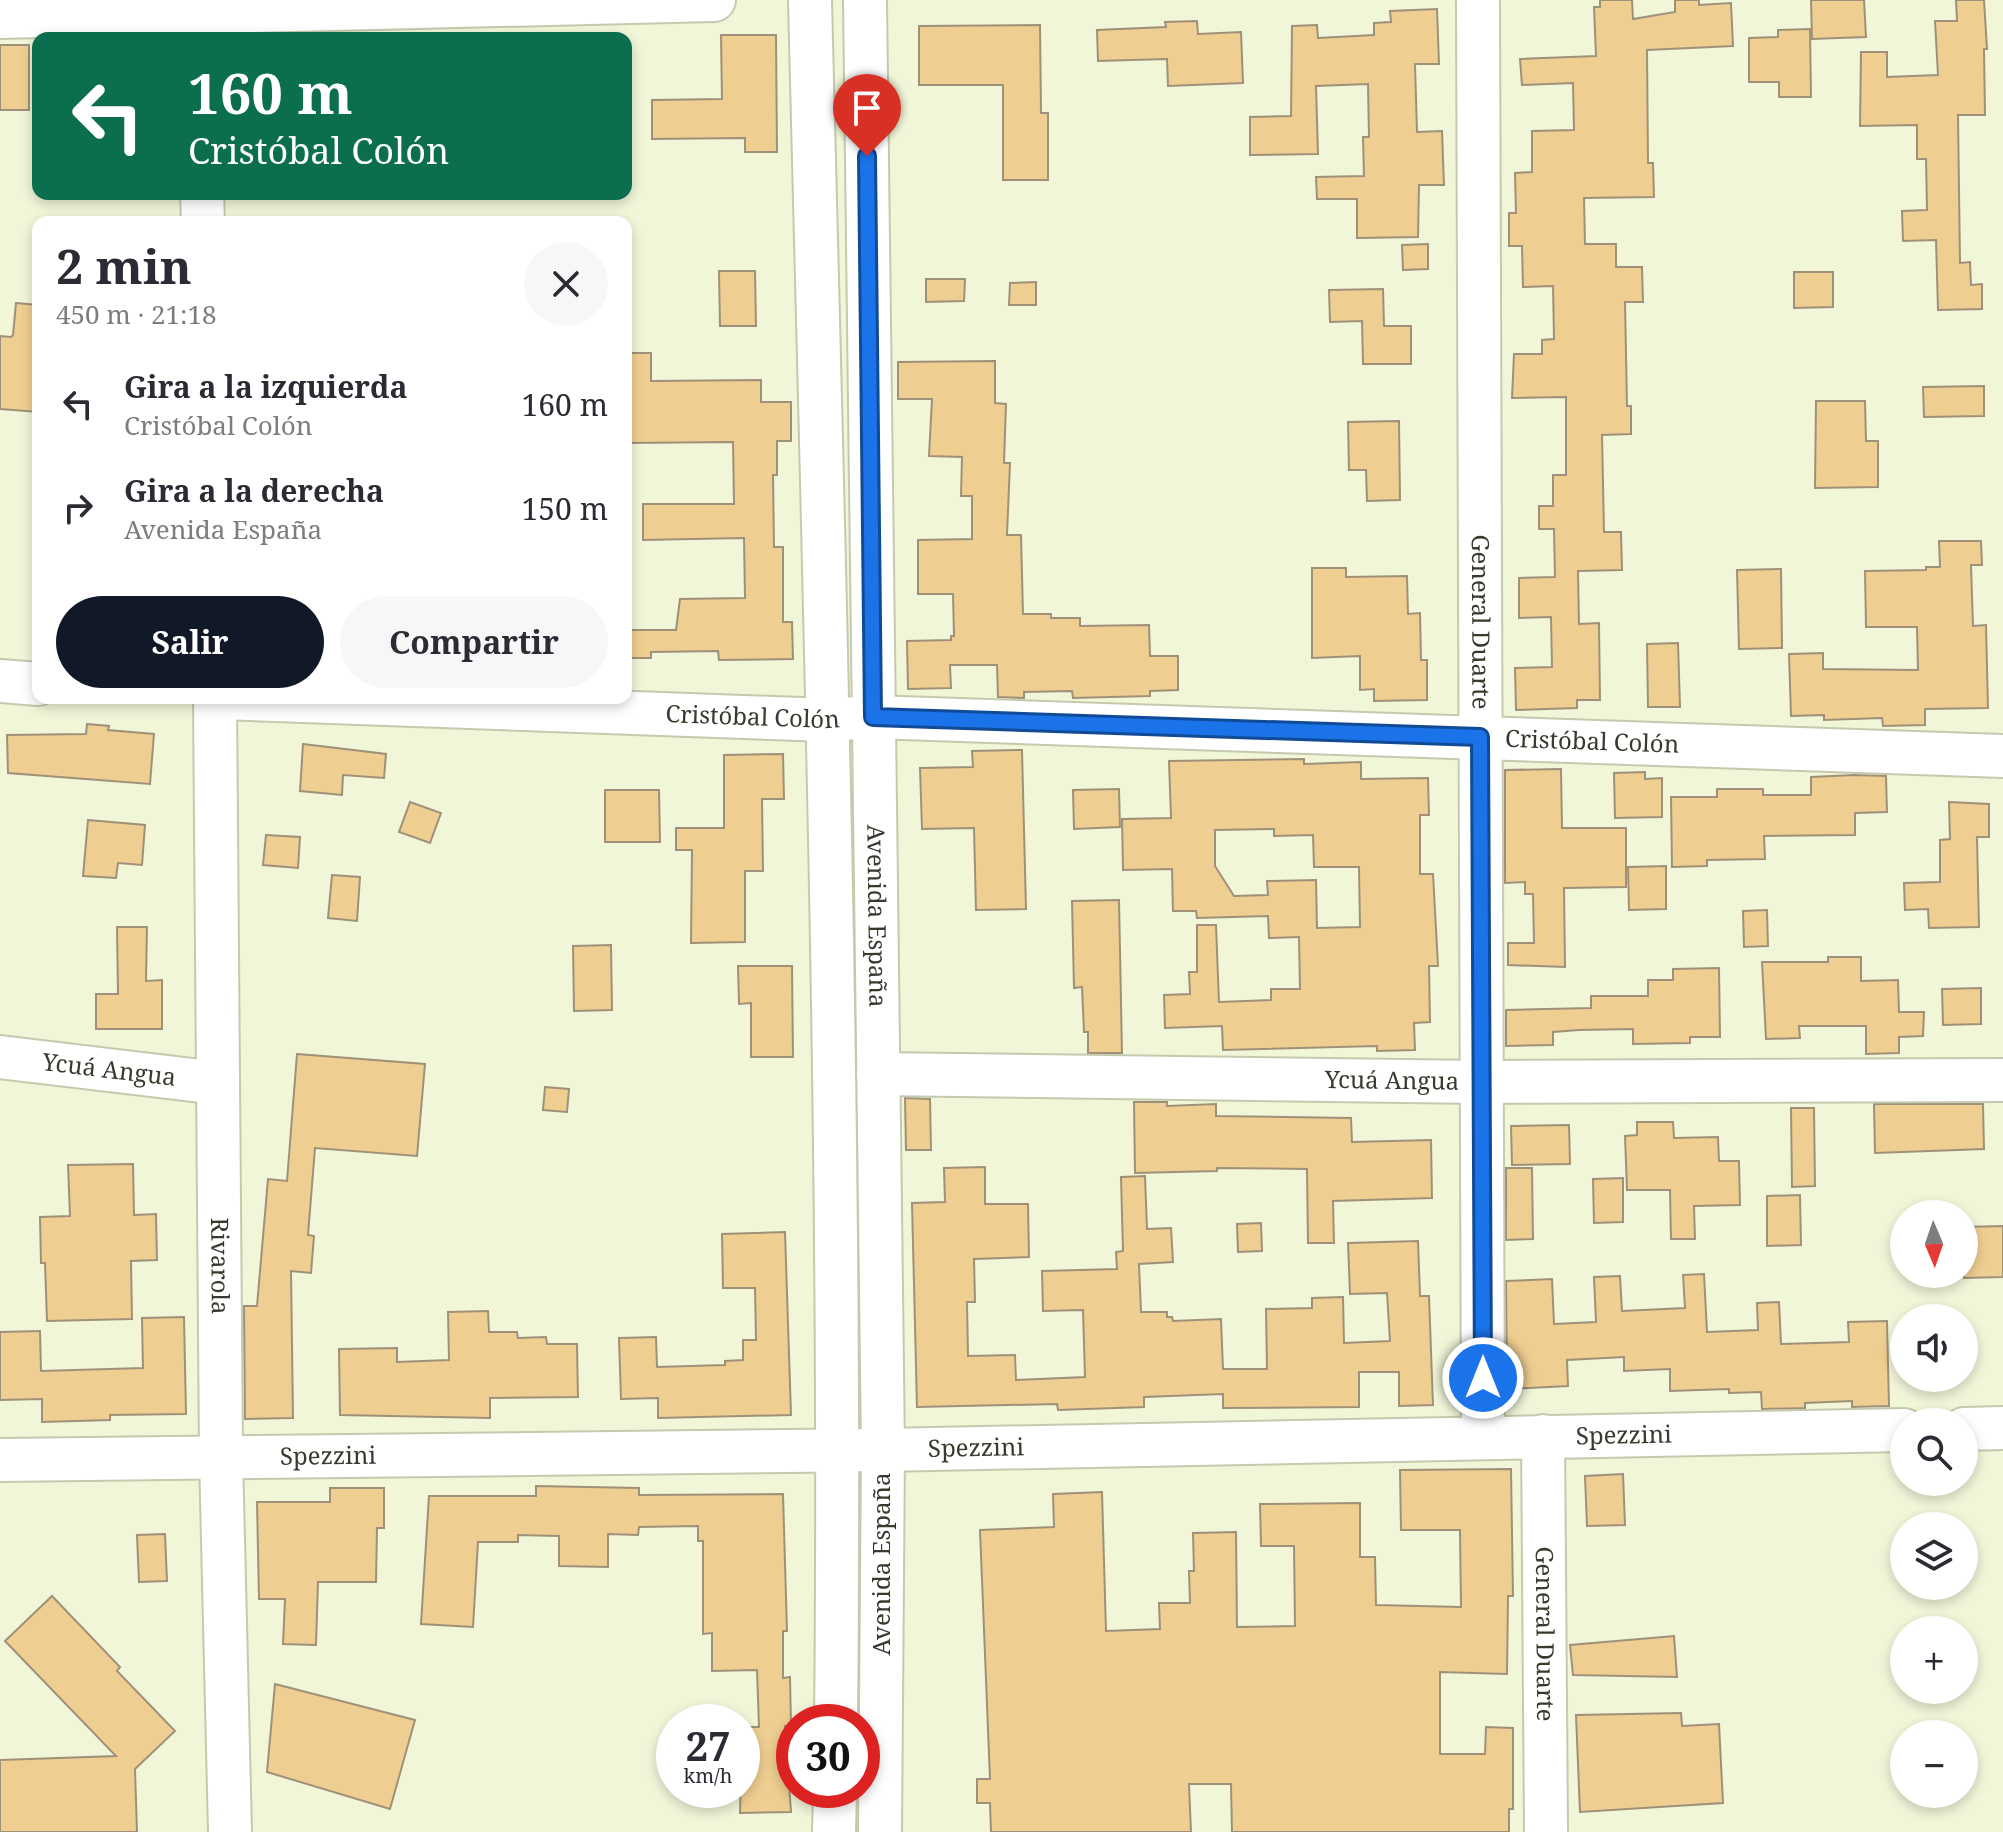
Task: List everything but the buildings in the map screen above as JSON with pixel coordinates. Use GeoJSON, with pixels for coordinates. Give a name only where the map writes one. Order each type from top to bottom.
{"type":"FeatureCollection","features":[{"type":"Feature","properties":{"kind":"street"},"geometry":{"type":"LineString","coordinates":[[0,17],[197,16],[714,0]]}},
{"type":"Feature","properties":{"kind":"street","name":"Avenida España"},"geometry":{"type":"LineString","coordinates":[[810,0],[827,720],[839,1450],[836,1704]]}},
{"type":"Feature","properties":{"kind":"street","name":"Avenida España"},"geometry":{"type":"LineString","coordinates":[[865,0],[883,1450],[880,1832]]}},
{"type":"Feature","properties":{"kind":"street","name":"General Duarte"},"geometry":{"type":"LineString","coordinates":[[1478,0],[1483,1437]]}},
{"type":"Feature","properties":{"kind":"street"},"geometry":{"type":"LineString","coordinates":[[0,681],[32,684]]}},
{"type":"Feature","properties":{"kind":"street","name":"Rivarola"},"geometry":{"type":"LineString","coordinates":[[215,704],[221,1457],[230,1832]]}},
{"type":"Feature","properties":{"kind":"street","name":"Cristóbal Colón"},"geometry":{"type":"LineString","coordinates":[[388,704],[827,720],[873,717],[2003,756]]}},
{"type":"Feature","properties":{"kind":"street","name":"Ycuá Angua"},"geometry":{"type":"LineString","coordinates":[[0,1057],[218,1083]]}},
{"type":"Feature","properties":{"kind":"street","name":"Ycuá Angua"},"geometry":{"type":"LineString","coordinates":[[878,1074],[1482,1082],[2003,1080]]}},
{"type":"Feature","properties":{"kind":"street"},"geometry":{"type":"LineString","coordinates":[[1978,1429],[2003,1428]]}},
{"type":"Feature","properties":{"kind":"street","name":"Spezzini"},"geometry":{"type":"LineString","coordinates":[[0,1460],[883,1450],[1890,1430]]}},
{"type":"Feature","properties":{"kind":"street","name":"General Duarte"},"geometry":{"type":"LineString","coordinates":[[1543,1436],[1546,1832]]}},
{"type":"Feature","properties":{"kind":"street"},"geometry":{"type":"LineString","coordinates":[[834,1832],[835,1808]]}},
{"type":"Feature","properties":{"kind":"route"},"geometry":{"type":"LineString","coordinates":[[867,156],[873,717],[1480,737],[1483,1378]]}}]}
